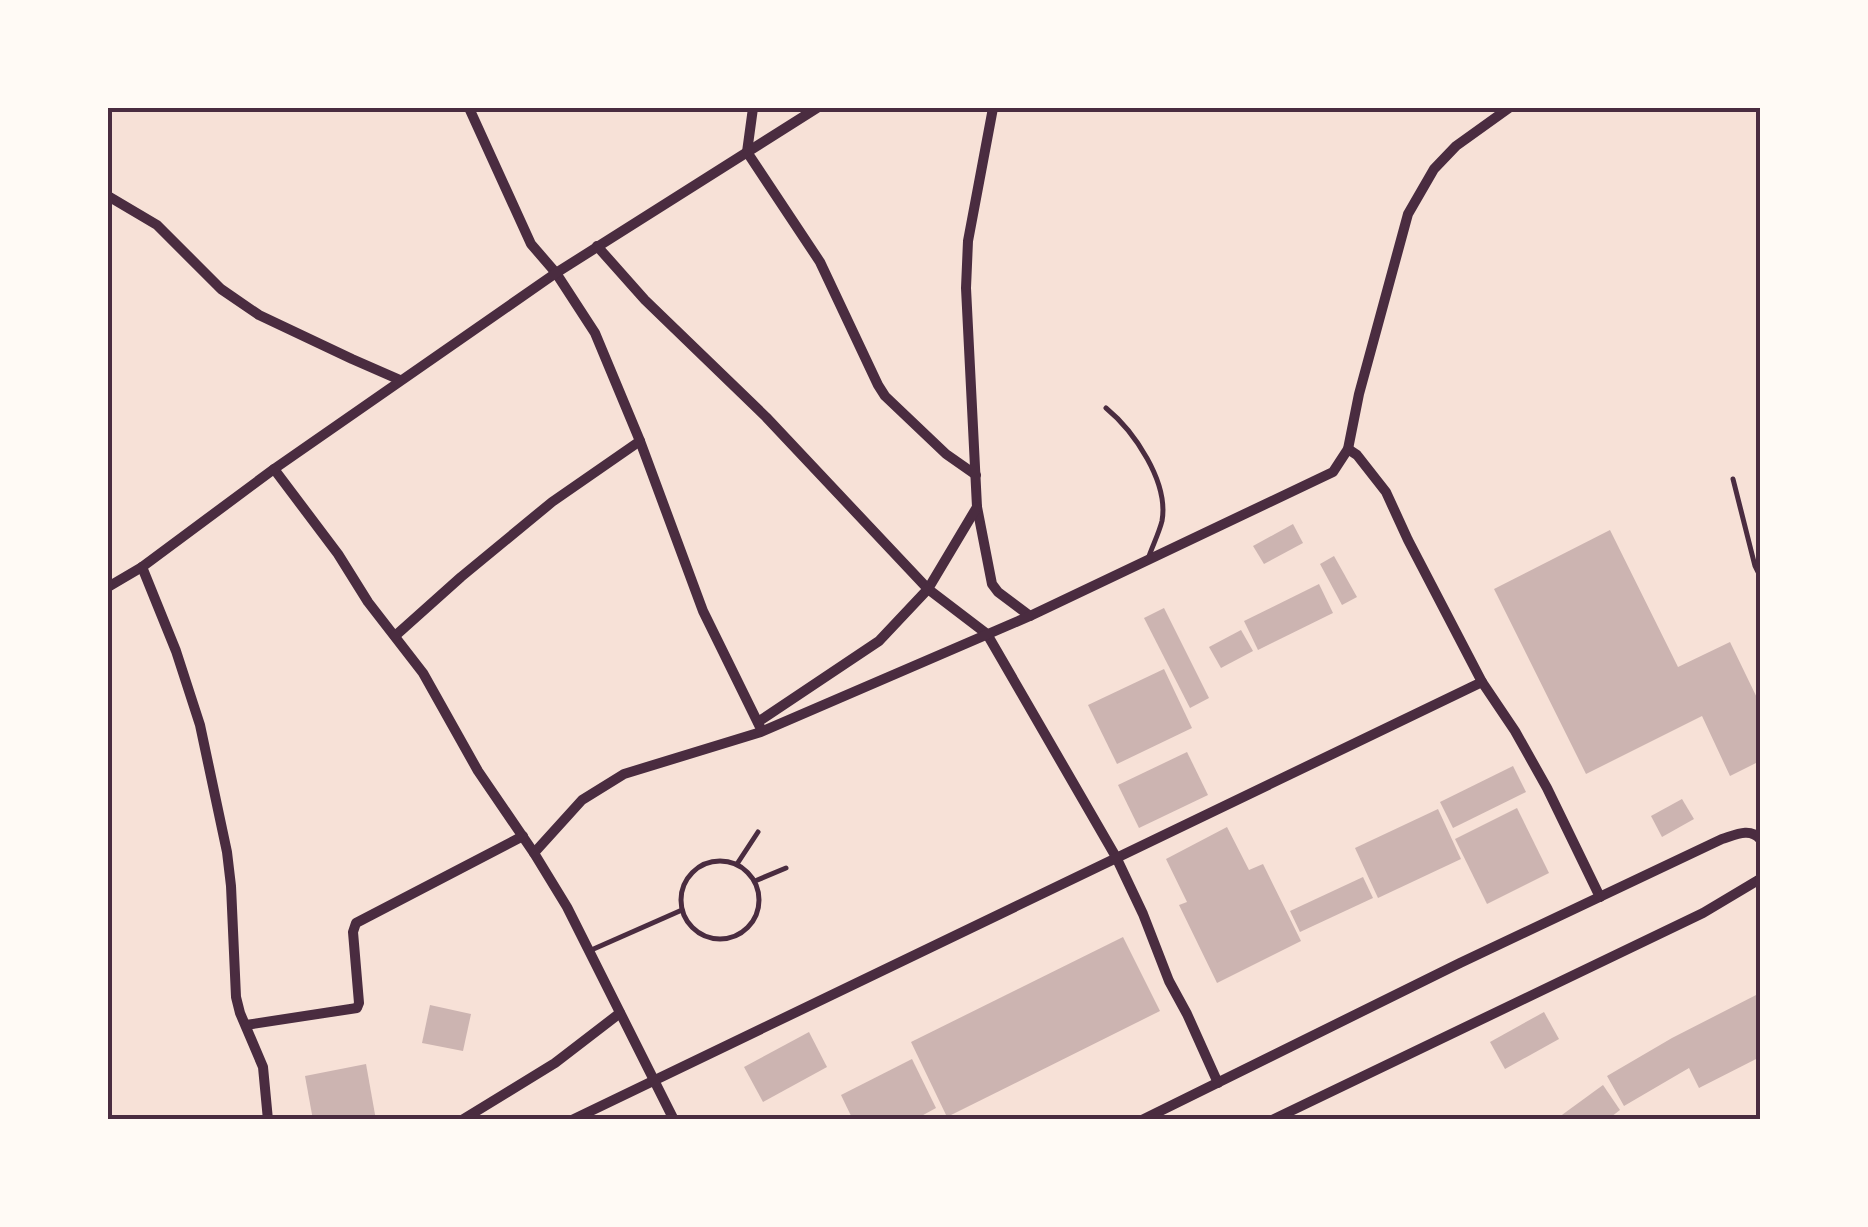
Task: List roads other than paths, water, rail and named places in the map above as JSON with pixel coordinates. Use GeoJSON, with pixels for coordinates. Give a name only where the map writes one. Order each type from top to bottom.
{"type":"FeatureCollection","features":[{"type":"Feature","properties":{"kind":"street"},"geometry":{"type":"LineString","coordinates":[[469,108],[531,244],[596,332],[703,612],[760,727]]}},
{"type":"Feature","properties":{"kind":"street"},"geometry":{"type":"LineString","coordinates":[[753,108],[747,152],[820,262],[885,396],[946,454],[976,476]]}},
{"type":"Feature","properties":{"kind":"street"},"geometry":{"type":"LineString","coordinates":[[108,587],[142,567],[274,469],[556,273],[817,108]]}},
{"type":"Feature","properties":{"kind":"street"},"geometry":{"type":"LineString","coordinates":[[993,108],[968,241],[966,288],[977,508],[992,584],[1030,616]]}},
{"type":"Feature","properties":{"kind":"street"},"geometry":{"type":"LineString","coordinates":[[534,852],[582,800],[624,774],[760,727],[1030,616],[1333,472],[1348,449],[1408,214],[1434,169],[1456,146],[1508,108]]}},
{"type":"Feature","properties":{"kind":"street"},"geometry":{"type":"LineString","coordinates":[[108,196],[157,225],[221,289],[258,315],[400,380]]}},
{"type":"Feature","properties":{"kind":"street"},"geometry":{"type":"LineString","coordinates":[[597,246],[928,589],[987,634],[1116,858],[1218,1083]]}},
{"type":"Feature","properties":{"kind":"street"},"geometry":{"type":"LineString","coordinates":[[395,636],[552,502],[640,441]]}},
{"type":"Feature","properties":{"kind":"street"},"geometry":{"type":"LineString","coordinates":[[1348,449],[1386,492],[1482,682],[1547,788],[1600,897]]}},
{"type":"Feature","properties":{"kind":"street"},"geometry":{"type":"LineString","coordinates":[[274,469],[423,673],[478,771],[568,907],[674,1120]]}},
{"type":"Feature","properties":{"kind":"street"},"geometry":{"type":"LineString","coordinates":[[760,727],[879,641],[928,589],[977,508]]}},
{"type":"Feature","properties":{"kind":"street"},"geometry":{"type":"LineString","coordinates":[[142,567],[200,725],[227,852],[236,997],[263,1066],[268,1120]]}},
{"type":"Feature","properties":{"kind":"street"},"geometry":{"type":"LineString","coordinates":[[572,1120],[1482,682]]}},
{"type":"Feature","properties":{"kind":"street"},"geometry":{"type":"LineString","coordinates":[[1142,1120],[1722,839],[1747,832],[1760,837]]}},
{"type":"Feature","properties":{"kind":"street"},"geometry":{"type":"LineString","coordinates":[[246,1026],[357,1008],[353,932],[356,923],[523,836]]}},
{"type":"Feature","properties":{"kind":"street"},"geometry":{"type":"LineString","coordinates":[[1272,1120],[1703,912],[1760,879]]}},
{"type":"Feature","properties":{"kind":"street"},"geometry":{"type":"LineString","coordinates":[[462,1120],[555,1063],[620,1013]]}},
{"type":"Feature","properties":{"kind":"lane"},"geometry":{"type":"LineString","coordinates":[[1106,408],[1120,420],[1152,467],[1158,485],[1162,520],[1147,562]]}},
{"type":"Feature","properties":{"kind":"lane"},"geometry":{"type":"LineString","coordinates":[[1733,479],[1760,576]]}},
{"type":"Feature","properties":{"kind":"lane"},"geometry":{"type":"LineString","coordinates":[[737,864],[758,832]]}},
{"type":"Feature","properties":{"kind":"lane"},"geometry":{"type":"LineString","coordinates":[[715,860],[737,864],[755,880],[759,908],[750,925],[735,936],[716,939],[698,933],[685,919],[682,891],[697,868],[715,860]]}},
{"type":"Feature","properties":{"kind":"lane"},"geometry":{"type":"LineString","coordinates":[[755,880],[786,868]]}},
{"type":"Feature","properties":{"kind":"lane"},"geometry":{"type":"LineString","coordinates":[[589,951],[682,910]]}}]}
